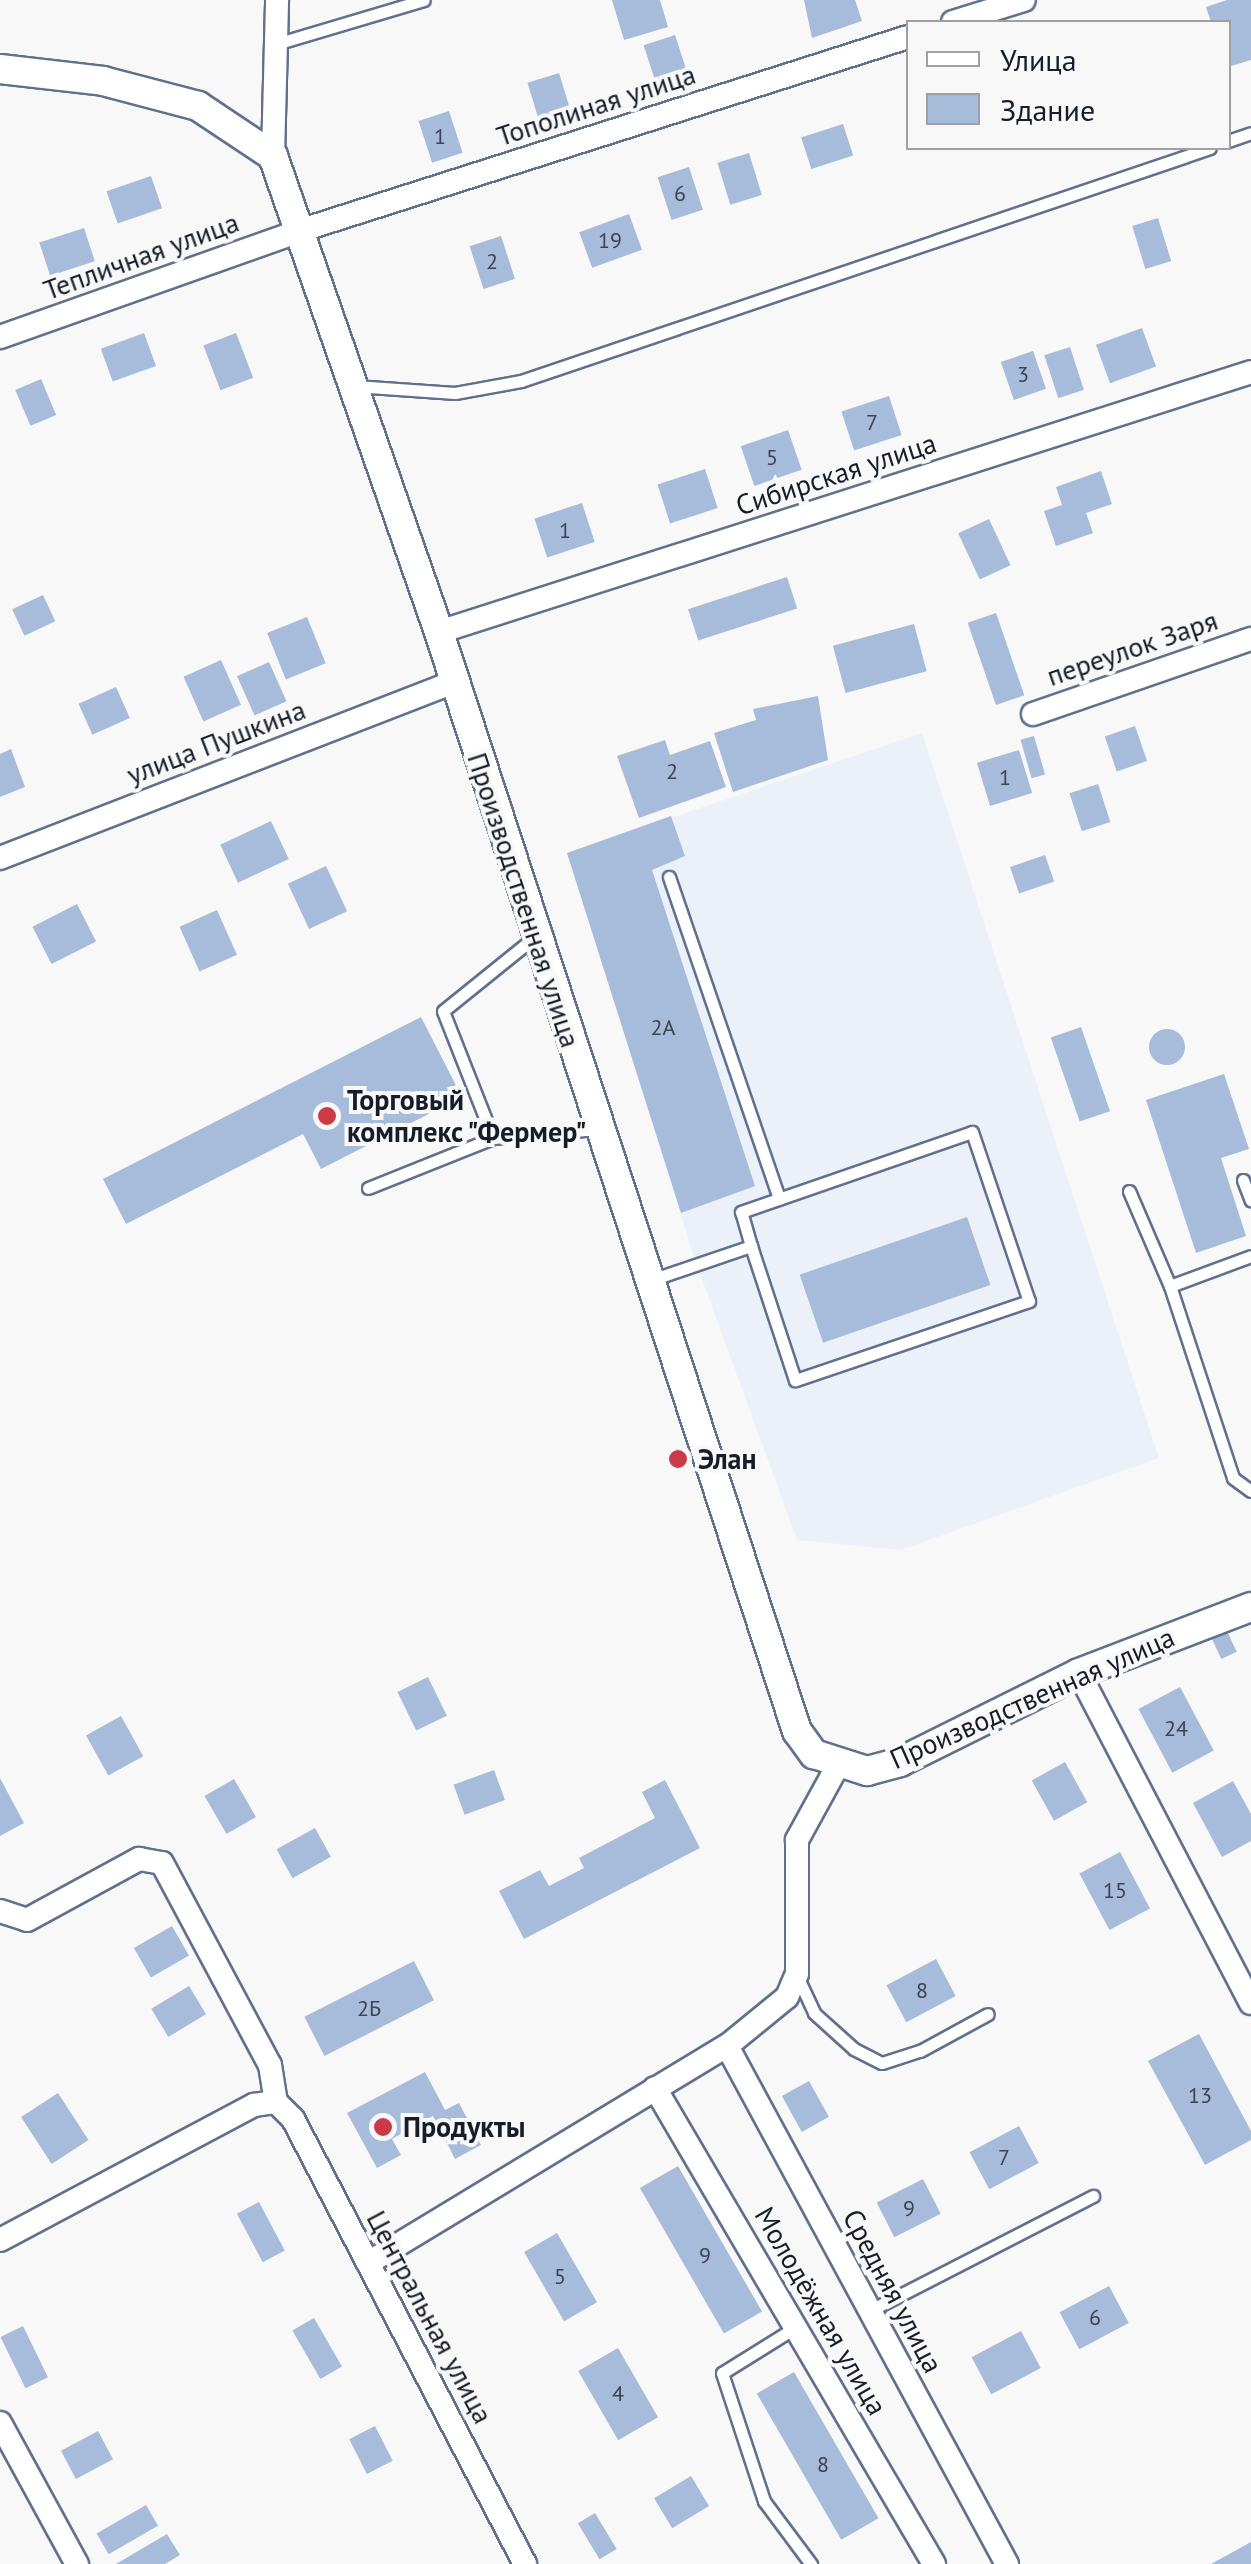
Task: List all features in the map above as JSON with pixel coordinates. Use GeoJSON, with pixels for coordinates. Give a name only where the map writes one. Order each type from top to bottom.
{"type":"FeatureCollection","features":[{"type":"Feature","properties":{"kind":"street"},"geometry":{"type":"LineString","coordinates":[[272,156],[277,0]]}},
{"type":"Feature","properties":{"kind":"street"},"geometry":{"type":"LineString","coordinates":[[959,20],[1024,0]]}},
{"type":"Feature","properties":{"kind":"street","name":"Тополиная улица"},"geometry":{"type":"LineString","coordinates":[[302,230],[906,38]]}},
{"type":"Feature","properties":{"kind":"street"},"geometry":{"type":"LineString","coordinates":[[0,69],[103,81],[198,106],[272,156]]}},
{"type":"Feature","properties":{"kind":"street","name":"Производственная улица"},"geometry":{"type":"LineString","coordinates":[[272,156],[302,230],[438,632],[646,1282],[797,1730],[814,1754],[838,1765],[867,1770],[900,1762],[1079,1672],[1251,1607]]}},
{"type":"Feature","properties":{"kind":"street","name":"Тепличная улица"},"geometry":{"type":"LineString","coordinates":[[0,338],[302,230]]}},
{"type":"Feature","properties":{"kind":"street","name":"Сибирская улица"},"geometry":{"type":"LineString","coordinates":[[438,632],[1251,372]]}},
{"type":"Feature","properties":{"kind":"street","name":"переулок Заря"},"geometry":{"type":"LineString","coordinates":[[1033,714],[1251,639]]}},
{"type":"Feature","properties":{"kind":"street","name":"улица Пушкина"},"geometry":{"type":"LineString","coordinates":[[0,858],[454,682]]}},
{"type":"Feature","properties":{"kind":"street"},"geometry":{"type":"LineString","coordinates":[[1079,1672],[1251,2003]]}},
{"type":"Feature","properties":{"kind":"street"},"geometry":{"type":"LineString","coordinates":[[368,2263],[726,2046],[787,1997],[797,1974],[797,1840],[814,1799],[838,1765]]}},
{"type":"Feature","properties":{"kind":"street"},"geometry":{"type":"LineString","coordinates":[[0,1911],[28,1920],[138,1859],[162,1863],[270,2065],[276,2102],[254,2105],[0,2240]]}},
{"type":"Feature","properties":{"kind":"street","name":"Средняя улица"},"geometry":{"type":"LineString","coordinates":[[726,2046],[1007,2564]]}},
{"type":"Feature","properties":{"kind":"street","name":"Молодёжная улица"},"geometry":{"type":"LineString","coordinates":[[655,2088],[934,2564]]}},
{"type":"Feature","properties":{"kind":"street","name":"Центральная улица"},"geometry":{"type":"LineString","coordinates":[[276,2102],[293,2119],[525,2564]]}},
{"type":"Feature","properties":{"kind":"street"},"geometry":{"type":"LineString","coordinates":[[0,2424],[77,2564]]}},
{"type":"Feature","properties":{"kind":"lane"},"geometry":{"type":"LineString","coordinates":[[276,44],[424,0]]}},
{"type":"Feature","properties":{"kind":"lane"},"geometry":{"type":"LineString","coordinates":[[355,386],[456,394],[521,381],[1204,150]]}},
{"type":"Feature","properties":{"kind":"lane"},"geometry":{"type":"LineString","coordinates":[[670,877],[779,1199]]}},
{"type":"Feature","properties":{"kind":"lane"},"geometry":{"type":"LineString","coordinates":[[493,1138],[443,1011],[536,936]]}},
{"type":"Feature","properties":{"kind":"lane"},"geometry":{"type":"LineString","coordinates":[[368,1188],[493,1138],[598,1130]]}},
{"type":"Feature","properties":{"kind":"lane"},"geometry":{"type":"LineString","coordinates":[[972,1132],[1029,1301],[796,1380],[751,1246],[741,1212],[972,1132]]}},
{"type":"Feature","properties":{"kind":"lane"},"geometry":{"type":"LineString","coordinates":[[1243,1180],[1251,1201]]}},
{"type":"Feature","properties":{"kind":"lane"},"geometry":{"type":"LineString","coordinates":[[1130,1192],[1170,1286],[1233,1478],[1251,1491]]}},
{"type":"Feature","properties":{"kind":"lane"},"geometry":{"type":"LineString","coordinates":[[646,1282],[751,1246]]}},
{"type":"Feature","properties":{"kind":"lane"},"geometry":{"type":"LineString","coordinates":[[1170,1286],[1251,1256]]}},
{"type":"Feature","properties":{"kind":"lane"},"geometry":{"type":"LineString","coordinates":[[797,1974],[814,2014],[854,2049],[882,2063],[920,2051],[988,2014]]}},
{"type":"Feature","properties":{"kind":"lane"},"geometry":{"type":"LineString","coordinates":[[869,2311],[1093,2196]]}},
{"type":"Feature","properties":{"kind":"lane"},"geometry":{"type":"LineString","coordinates":[[796,2328],[722,2373],[764,2501],[811,2564]]}},
{"type":"Feature","properties":{"kind":"shaded area"},"geometry":{"type":"Polygon","coordinates":[[[922,733],[1159,1458],[901,1550],[797,1540],[696,1263],[567,853],[922,733]]]}},
{"type":"Feature","properties":{"kind":"building"},"geometry":{"type":"Polygon","coordinates":[[[612,0],[660,0],[668,27],[624,40],[612,0]]]}},
{"type":"Feature","properties":{"kind":"building"},"geometry":{"type":"Polygon","coordinates":[[[804,0],[855,0],[862,21],[812,38],[804,0]]]}},
{"type":"Feature","properties":{"kind":"building"},"geometry":{"type":"Polygon","coordinates":[[[1227,0],[1251,0],[1251,60],[1231,66],[1231,20],[1210,20],[1206,7],[1227,0]]]}},
{"type":"Feature","properties":{"kind":"building"},"geometry":{"type":"Polygon","coordinates":[[[675,35],[689,78],[658,88],[644,45],[675,35]]]}},
{"type":"Feature","properties":{"kind":"building"},"geometry":{"type":"Polygon","coordinates":[[[559,73],[572,115],[540,125],[527,83],[559,73]]]}},
{"type":"Feature","properties":{"kind":"building"},"geometry":{"type":"Polygon","coordinates":[[[449,111],[463,153],[432,163],[419,121],[449,111]]]}},
{"type":"Feature","properties":{"kind":"building"},"geometry":{"type":"Polygon","coordinates":[[[843,124],[853,155],[811,169],[801,138],[843,124]]]}},
{"type":"Feature","properties":{"kind":"building"},"geometry":{"type":"Polygon","coordinates":[[[749,153],[762,195],[730,205],[717,163],[749,153]]]}},
{"type":"Feature","properties":{"kind":"building"},"geometry":{"type":"Polygon","coordinates":[[[689,167],[703,210],[672,220],[658,177],[689,167]]]}},
{"type":"Feature","properties":{"kind":"building"},"geometry":{"type":"Polygon","coordinates":[[[151,176],[162,208],[118,223],[107,191],[151,176]]]}},
{"type":"Feature","properties":{"kind":"building"},"geometry":{"type":"Polygon","coordinates":[[[629,214],[642,250],[592,268],[579,232],[629,214]]]}},
{"type":"Feature","properties":{"kind":"building"},"geometry":{"type":"Polygon","coordinates":[[[1158,218],[1171,261],[1145,269],[1132,226],[1158,218]]]}},
{"type":"Feature","properties":{"kind":"building"},"geometry":{"type":"Polygon","coordinates":[[[84,228],[95,261],[50,276],[39,243],[84,228]]]}},
{"type":"Feature","properties":{"kind":"building"},"geometry":{"type":"Polygon","coordinates":[[[501,236],[515,279],[484,289],[470,246],[501,236]]]}},
{"type":"Feature","properties":{"kind":"building"},"geometry":{"type":"Polygon","coordinates":[[[1142,328],[1156,367],[1110,383],[1096,345],[1142,328]]]}},
{"type":"Feature","properties":{"kind":"building"},"geometry":{"type":"Polygon","coordinates":[[[144,333],[156,366],[113,382],[101,349],[144,333]]]}},
{"type":"Feature","properties":{"kind":"building"},"geometry":{"type":"Polygon","coordinates":[[[236,333],[253,378],[221,390],[203,346],[236,333]]]}},
{"type":"Feature","properties":{"kind":"building"},"geometry":{"type":"Polygon","coordinates":[[[1070,347],[1084,390],[1058,398],[1044,355],[1070,347]]]}},
{"type":"Feature","properties":{"kind":"building"},"geometry":{"type":"Polygon","coordinates":[[[1033,351],[1046,389],[1014,400],[1001,362],[1033,351]]]}},
{"type":"Feature","properties":{"kind":"building"},"geometry":{"type":"Polygon","coordinates":[[[41,379],[56,415],[30,426],[15,390],[41,379]]]}},
{"type":"Feature","properties":{"kind":"building"},"geometry":{"type":"Polygon","coordinates":[[[889,396],[902,435],[854,450],[841,411],[889,396]]]}},
{"type":"Feature","properties":{"kind":"building"},"geometry":{"type":"Polygon","coordinates":[[[788,430],[802,470],[754,486],[741,446],[788,430]]]}},
{"type":"Feature","properties":{"kind":"building"},"geometry":{"type":"Polygon","coordinates":[[[705,469],[718,508],[670,523],[657,484],[705,469]]]}},
{"type":"Feature","properties":{"kind":"building"},"geometry":{"type":"Polygon","coordinates":[[[1101,471],[1112,504],[1086,513],[1093,533],[1056,546],[1044,511],[1062,505],[1056,487],[1101,471]]]}},
{"type":"Feature","properties":{"kind":"building"},"geometry":{"type":"Polygon","coordinates":[[[582,503],[595,542],[547,557],[534,518],[582,503]]]}},
{"type":"Feature","properties":{"kind":"building"},"geometry":{"type":"Polygon","coordinates":[[[989,519],[1011,565],[980,580],[958,533],[989,519]]]}},
{"type":"Feature","properties":{"kind":"building"},"geometry":{"type":"Polygon","coordinates":[[[787,577],[797,608],[698,641],[688,609],[787,577]]]}},
{"type":"Feature","properties":{"kind":"building"},"geometry":{"type":"Polygon","coordinates":[[[43,595],[55,621],[24,636],[12,609],[43,595]]]}},
{"type":"Feature","properties":{"kind":"building"},"geometry":{"type":"Polygon","coordinates":[[[996,613],[1024,695],[996,705],[968,623],[996,613]]]}},
{"type":"Feature","properties":{"kind":"building"},"geometry":{"type":"Polygon","coordinates":[[[307,617],[326,663],[286,679],[267,633],[307,617]]]}},
{"type":"Feature","properties":{"kind":"building"},"geometry":{"type":"Polygon","coordinates":[[[914,624],[927,671],[846,693],[833,646],[914,624]]]}},
{"type":"Feature","properties":{"kind":"building"},"geometry":{"type":"Polygon","coordinates":[[[221,660],[241,705],[203,721],[184,677],[221,660]]]}},
{"type":"Feature","properties":{"kind":"building"},"geometry":{"type":"Polygon","coordinates":[[[269,662],[286,701],[255,716],[237,676],[269,662]]]}},
{"type":"Feature","properties":{"kind":"building"},"geometry":{"type":"Polygon","coordinates":[[[116,687],[130,718],[92,735],[79,704],[116,687]]]}},
{"type":"Feature","properties":{"kind":"building"},"geometry":{"type":"Polygon","coordinates":[[[818,696],[828,760],[733,792],[714,733],[756,720],[753,709],[818,696]]]}},
{"type":"Feature","properties":{"kind":"building"},"geometry":{"type":"Polygon","coordinates":[[[1135,726],[1147,761],[1117,771],[1105,736],[1135,726]]]}},
{"type":"Feature","properties":{"kind":"building"},"geometry":{"type":"Polygon","coordinates":[[[1034,736],[1045,774],[1032,778],[1021,740],[1034,736]]]}},
{"type":"Feature","properties":{"kind":"building"},"geometry":{"type":"Polygon","coordinates":[[[665,740],[670,755],[710,741],[726,787],[639,818],[617,756],[665,740]]]}},
{"type":"Feature","properties":{"kind":"building"},"geometry":{"type":"Polygon","coordinates":[[[11,749],[25,787],[0,797],[0,754],[11,749]]]}},
{"type":"Feature","properties":{"kind":"building"},"geometry":{"type":"Polygon","coordinates":[[[1019,750],[1032,793],[990,806],[977,763],[1019,750]]]}},
{"type":"Feature","properties":{"kind":"building"},"geometry":{"type":"Polygon","coordinates":[[[1098,784],[1110,822],[1082,831],[1069,793],[1098,784]]]}},
{"type":"Feature","properties":{"kind":"building"},"geometry":{"type":"Polygon","coordinates":[[[671,816],[685,856],[652,870],[755,1186],[681,1213],[567,853],[671,816]]]}},
{"type":"Feature","properties":{"kind":"building"},"geometry":{"type":"Polygon","coordinates":[[[271,821],[289,859],[238,883],[220,845],[271,821]]]}},
{"type":"Feature","properties":{"kind":"building"},"geometry":{"type":"Polygon","coordinates":[[[1045,855],[1054,881],[1019,894],[1010,867],[1045,855]]]}},
{"type":"Feature","properties":{"kind":"building"},"geometry":{"type":"Polygon","coordinates":[[[326,866],[347,911],[309,929],[288,884],[326,866]]]}},
{"type":"Feature","properties":{"kind":"building"},"geometry":{"type":"Polygon","coordinates":[[[77,904],[96,941],[52,964],[32,927],[77,904]]]}},
{"type":"Feature","properties":{"kind":"building"},"geometry":{"type":"Polygon","coordinates":[[[217,910],[237,955],[199,971],[180,927],[217,910]]]}},
{"type":"Feature","properties":{"kind":"building","name":"Торговый комплекс \"Фермер\""},"geometry":{"type":"Polygon","coordinates":[[[421,1017],[462,1097],[321,1169],[303,1134],[126,1224],[103,1179],[421,1017]]]}},
{"type":"Feature","properties":{"kind":"building"},"geometry":{"type":"Polygon","coordinates":[[[1081,1027],[1110,1111],[1080,1122],[1051,1037],[1081,1027]]]}},
{"type":"Feature","properties":{"kind":"building"},"geometry":{"type":"Polygon","coordinates":[[[1167,1029],[1180,1034],[1185,1047],[1180,1060],[1167,1065],[1154,1060],[1149,1047],[1154,1034],[1167,1029]]]}},
{"type":"Feature","properties":{"kind":"building"},"geometry":{"type":"Polygon","coordinates":[[[1224,1074],[1249,1149],[1221,1158],[1246,1236],[1196,1253],[1146,1100],[1224,1074]]]}},
{"type":"Feature","properties":{"kind":"building"},"geometry":{"type":"Polygon","coordinates":[[[967,1217],[990,1285],[823,1343],[800,1275],[967,1217]]]}},
{"type":"Feature","properties":{"kind":"building"},"geometry":{"type":"Polygon","coordinates":[[[1227,1631],[1237,1652],[1221,1659],[1212,1638],[1227,1631]]]}},
{"type":"Feature","properties":{"kind":"building"},"geometry":{"type":"Polygon","coordinates":[[[428,1677],[447,1716],[416,1731],[397,1692],[428,1677]]]}},
{"type":"Feature","properties":{"kind":"building"},"geometry":{"type":"Polygon","coordinates":[[[1180,1687],[1214,1751],[1172,1773],[1139,1709],[1180,1687]]]}},
{"type":"Feature","properties":{"kind":"building"},"geometry":{"type":"Polygon","coordinates":[[[121,1716],[143,1756],[108,1776],[86,1735],[121,1716]]]}},
{"type":"Feature","properties":{"kind":"building"},"geometry":{"type":"Polygon","coordinates":[[[1065,1762],[1087,1802],[1054,1821],[1032,1780],[1065,1762]]]}},
{"type":"Feature","properties":{"kind":"building"},"geometry":{"type":"Polygon","coordinates":[[[494,1770],[505,1800],[465,1815],[454,1785],[494,1770]]]}},
{"type":"Feature","properties":{"kind":"building"},"geometry":{"type":"Polygon","coordinates":[[[0,1778],[24,1823],[0,1836],[0,1778]]]}},
{"type":"Feature","properties":{"kind":"building"},"geometry":{"type":"Polygon","coordinates":[[[234,1779],[256,1817],[227,1834],[205,1796],[234,1779]]]}},
{"type":"Feature","properties":{"kind":"building"},"geometry":{"type":"Polygon","coordinates":[[[665,1780],[700,1848],[524,1939],[499,1891],[540,1870],[549,1886],[584,1868],[579,1858],[655,1818],[642,1792],[665,1780]]]}},
{"type":"Feature","properties":{"kind":"building"},"geometry":{"type":"Polygon","coordinates":[[[1233,1781],[1251,1814],[1251,1841],[1222,1857],[1193,1803],[1233,1781]]]}},
{"type":"Feature","properties":{"kind":"building"},"geometry":{"type":"Polygon","coordinates":[[[315,1828],[331,1857],[293,1878],[277,1849],[315,1828]]]}},
{"type":"Feature","properties":{"kind":"building"},"geometry":{"type":"Polygon","coordinates":[[[1120,1852],[1150,1909],[1109,1930],[1079,1874],[1120,1852]]]}},
{"type":"Feature","properties":{"kind":"building"},"geometry":{"type":"Polygon","coordinates":[[[172,1926],[189,1955],[151,1977],[134,1948],[172,1926]]]}},
{"type":"Feature","properties":{"kind":"building"},"geometry":{"type":"Polygon","coordinates":[[[936,1959],[956,1996],[906,2022],[887,1985],[936,1959]]]}},
{"type":"Feature","properties":{"kind":"building"},"geometry":{"type":"Polygon","coordinates":[[[414,1961],[434,2000],[324,2056],[304,2017],[414,1961]]]}},
{"type":"Feature","properties":{"kind":"building"},"geometry":{"type":"Polygon","coordinates":[[[189,1986],[206,2014],[168,2037],[151,2009],[189,1986]]]}},
{"type":"Feature","properties":{"kind":"building"},"geometry":{"type":"Polygon","coordinates":[[[1199,2034],[1251,2131],[1251,2140],[1205,2165],[1148,2061],[1199,2034]]]}},
{"type":"Feature","properties":{"kind":"building","name":"Продукты"},"geometry":{"type":"Polygon","coordinates":[[[425,2072],[445,2110],[459,2103],[481,2145],[455,2159],[433,2116],[392,2139],[401,2155],[377,2168],[347,2113],[425,2072]]]}},
{"type":"Feature","properties":{"kind":"building"},"geometry":{"type":"Polygon","coordinates":[[[809,2081],[829,2117],[802,2132],[782,2096],[809,2081]]]}},
{"type":"Feature","properties":{"kind":"building"},"geometry":{"type":"Polygon","coordinates":[[[58,2093],[88,2140],[52,2164],[21,2117],[58,2093]]]}},
{"type":"Feature","properties":{"kind":"building"},"geometry":{"type":"Polygon","coordinates":[[[1019,2126],[1039,2163],[989,2189],[970,2152],[1019,2126]]]}},
{"type":"Feature","properties":{"kind":"building"},"geometry":{"type":"Polygon","coordinates":[[[678,2166],[762,2311],[724,2333],[640,2188],[678,2166]]]}},
{"type":"Feature","properties":{"kind":"building"},"geometry":{"type":"Polygon","coordinates":[[[923,2179],[941,2214],[894,2237],[877,2203],[923,2179]]]}},
{"type":"Feature","properties":{"kind":"building"},"geometry":{"type":"Polygon","coordinates":[[[259,2202],[285,2251],[263,2262],[237,2214],[259,2202]]]}},
{"type":"Feature","properties":{"kind":"building"},"geometry":{"type":"Polygon","coordinates":[[[557,2233],[597,2302],[564,2321],[524,2252],[557,2233]]]}},
{"type":"Feature","properties":{"kind":"building"},"geometry":{"type":"Polygon","coordinates":[[[1109,2286],[1129,2323],[1079,2349],[1060,2312],[1109,2286]]]}},
{"type":"Feature","properties":{"kind":"building"},"geometry":{"type":"Polygon","coordinates":[[[314,2318],[342,2366],[320,2379],[292,2330],[314,2318]]]}},
{"type":"Feature","properties":{"kind":"building"},"geometry":{"type":"Polygon","coordinates":[[[23,2326],[48,2377],[26,2388],[1,2337],[23,2326]]]}},
{"type":"Feature","properties":{"kind":"building"},"geometry":{"type":"Polygon","coordinates":[[[1021,2331],[1041,2368],[991,2394],[972,2357],[1021,2331]]]}},
{"type":"Feature","properties":{"kind":"building"},"geometry":{"type":"Polygon","coordinates":[[[618,2348],[658,2417],[618,2440],[578,2371],[618,2348]]]}},
{"type":"Feature","properties":{"kind":"building"},"geometry":{"type":"Polygon","coordinates":[[[794,2372],[878,2518],[841,2540],[757,2394],[794,2372]]]}},
{"type":"Feature","properties":{"kind":"building"},"geometry":{"type":"Polygon","coordinates":[[[375,2426],[393,2461],[367,2474],[349,2439],[375,2426]]]}},
{"type":"Feature","properties":{"kind":"building"},"geometry":{"type":"Polygon","coordinates":[[[98,2431],[113,2459],[76,2479],[61,2451],[98,2431]]]}},
{"type":"Feature","properties":{"kind":"building"},"geometry":{"type":"Polygon","coordinates":[[[691,2476],[709,2506],[672,2528],[654,2498],[691,2476]]]}},
{"type":"Feature","properties":{"kind":"building"},"geometry":{"type":"Polygon","coordinates":[[[146,2505],[158,2526],[109,2554],[97,2534],[146,2505]]]}},
{"type":"Feature","properties":{"kind":"building"},"geometry":{"type":"Polygon","coordinates":[[[595,2513],[617,2549],[599,2559],[578,2523],[595,2513]]]}},
{"type":"Feature","properties":{"kind":"building"},"geometry":{"type":"Polygon","coordinates":[[[167,2534],[180,2555],[165,2564],[116,2564],[167,2534]]]}},
{"type":"Feature","properties":{"kind":"building"},"geometry":{"type":"Polygon","coordinates":[[[1251,2542],[1251,2564],[1211,2564],[1251,2542]]]}},
{"type":"Feature","properties":{"kind":"place","name":"Торговый комплекс \"Фермер\""},"geometry":{"type":"Point","coordinates":[327,1116]}},
{"type":"Feature","properties":{"kind":"place","name":"Элан"},"geometry":{"type":"Point","coordinates":[678,1459]}},
{"type":"Feature","properties":{"kind":"place","name":"Продукты"},"geometry":{"type":"Point","coordinates":[383,2127]}}]}
